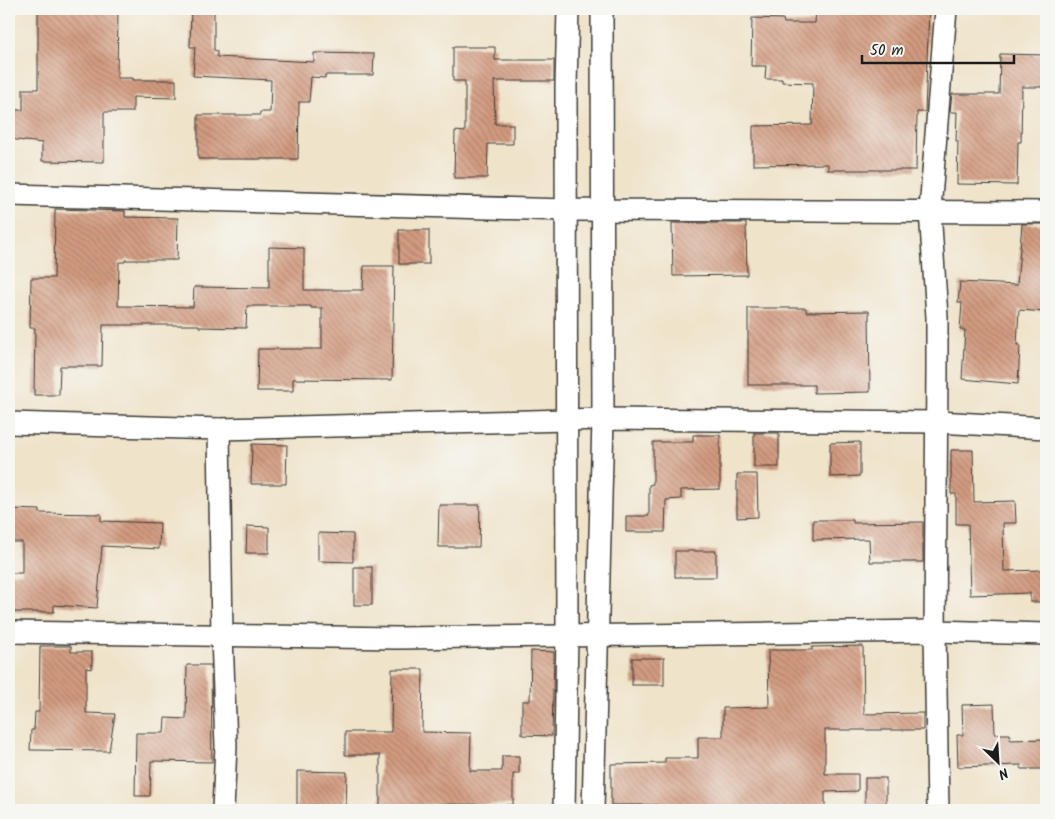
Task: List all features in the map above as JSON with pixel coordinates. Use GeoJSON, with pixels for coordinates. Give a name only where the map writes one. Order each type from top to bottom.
{"type":"FeatureCollection","features":[{"type":"Feature","properties":{"kind":"street"},"geometry":{"type":"LineString","coordinates":[[564,810],[567,635],[566,210],[568,9]]}},
{"type":"Feature","properties":{"kind":"street"},"geometry":{"type":"LineString","coordinates":[[593,810],[603,419],[602,9]]}},
{"type":"Feature","properties":{"kind":"street"},"geometry":{"type":"LineString","coordinates":[[938,810],[936,631],[937,318],[930,210],[946,9]]}},
{"type":"Feature","properties":{"kind":"street"},"geometry":{"type":"LineString","coordinates":[[9,195],[566,210],[930,210],[1046,212]]}},
{"type":"Feature","properties":{"kind":"street"},"geometry":{"type":"LineString","coordinates":[[9,424],[220,429],[603,419],[937,422],[1046,428]]}},
{"type":"Feature","properties":{"kind":"street"},"geometry":{"type":"LineString","coordinates":[[220,429],[222,636],[226,746],[223,810]]}},
{"type":"Feature","properties":{"kind":"street"},"geometry":{"type":"LineString","coordinates":[[9,632],[487,638],[567,635],[936,631],[1046,634]]}},
{"type":"Feature","properties":{"kind":"building"},"geometry":{"type":"Polygon","coordinates":[[[38,9],[118,9],[117,78],[176,80],[176,98],[133,97],[133,112],[104,112],[104,162],[42,161],[42,143],[9,139],[9,110],[23,110],[23,89],[38,89],[38,9]]]}},
{"type":"Feature","properties":{"kind":"building"},"geometry":{"type":"Polygon","coordinates":[[[191,9],[214,9],[214,50],[217,51],[217,57],[314,62],[314,53],[374,54],[373,75],[325,75],[325,78],[311,77],[309,102],[299,102],[298,159],[198,159],[198,115],[260,115],[260,112],[270,112],[271,80],[193,76],[195,47],[190,47],[191,9]]]}},
{"type":"Feature","properties":{"kind":"building"},"geometry":{"type":"Polygon","coordinates":[[[816,9],[929,9],[925,112],[917,112],[916,170],[828,170],[828,164],[753,165],[753,126],[812,125],[813,83],[782,82],[782,79],[765,79],[766,66],[751,66],[752,18],[783,19],[784,23],[815,23],[816,9]]]}},
{"type":"Feature","properties":{"kind":"building"},"geometry":{"type":"Polygon","coordinates":[[[453,47],[495,47],[495,60],[554,60],[554,81],[494,81],[495,124],[513,124],[513,144],[488,144],[487,178],[454,178],[455,131],[465,132],[465,81],[453,81],[453,47]]]}},
{"type":"Feature","properties":{"kind":"building"},"geometry":{"type":"Polygon","coordinates":[[[1000,54],[1046,55],[1046,87],[1022,87],[1021,142],[1018,142],[1017,185],[957,184],[957,112],[950,112],[952,94],[999,94],[1000,54]]]}},
{"type":"Feature","properties":{"kind":"building"},"geometry":{"type":"Polygon","coordinates":[[[55,209],[125,211],[125,217],[178,218],[177,260],[125,260],[125,262],[119,262],[118,306],[193,307],[194,287],[269,288],[269,247],[304,248],[304,290],[363,290],[364,266],[394,266],[392,380],[293,379],[293,391],[257,391],[258,349],[322,349],[322,308],[311,308],[311,306],[247,306],[246,328],[199,327],[199,325],[103,325],[102,366],[60,366],[59,395],[34,395],[35,328],[30,328],[31,278],[54,278],[55,209]]]}},
{"type":"Feature","properties":{"kind":"building"},"geometry":{"type":"Polygon","coordinates":[[[672,223],[746,223],[747,275],[673,276],[672,223]]]}},
{"type":"Feature","properties":{"kind":"building"},"geometry":{"type":"Polygon","coordinates":[[[1022,224],[1046,224],[1046,312],[1019,310],[1017,345],[1020,345],[1018,384],[962,379],[965,330],[960,330],[962,303],[958,303],[960,282],[1017,285],[1022,224]]]}},
{"type":"Feature","properties":{"kind":"building"},"geometry":{"type":"Polygon","coordinates":[[[399,230],[429,230],[429,264],[399,264],[399,230]]]}},
{"type":"Feature","properties":{"kind":"building"},"geometry":{"type":"Polygon","coordinates":[[[748,308],[806,308],[806,312],[869,311],[870,392],[814,393],[814,385],[748,385],[748,308]]]}},
{"type":"Feature","properties":{"kind":"building"},"geometry":{"type":"Polygon","coordinates":[[[754,433],[779,433],[779,467],[754,467],[754,433]]]}},
{"type":"Feature","properties":{"kind":"building"},"geometry":{"type":"Polygon","coordinates":[[[693,435],[720,435],[720,489],[681,490],[681,499],[666,500],[665,532],[626,532],[626,516],[649,516],[649,485],[653,484],[653,442],[693,442],[693,435]]]}},
{"type":"Feature","properties":{"kind":"building"},"geometry":{"type":"Polygon","coordinates":[[[860,442],[860,476],[830,477],[830,443],[860,442]]]}},
{"type":"Feature","properties":{"kind":"building"},"geometry":{"type":"Polygon","coordinates":[[[252,444],[287,445],[286,484],[251,484],[252,444]]]}},
{"type":"Feature","properties":{"kind":"building"},"geometry":{"type":"Polygon","coordinates":[[[951,450],[973,450],[974,502],[1015,501],[1016,523],[1003,523],[1004,571],[1046,570],[1046,602],[1030,602],[1030,593],[970,595],[968,524],[956,524],[956,494],[951,494],[951,450]]]}},
{"type":"Feature","properties":{"kind":"building"},"geometry":{"type":"Polygon","coordinates":[[[737,474],[757,474],[758,517],[737,518],[737,474]]]}},
{"type":"Feature","properties":{"kind":"building"},"geometry":{"type":"Polygon","coordinates":[[[439,505],[480,505],[479,547],[438,547],[439,505]]]}},
{"type":"Feature","properties":{"kind":"building"},"geometry":{"type":"Polygon","coordinates":[[[9,509],[40,510],[40,513],[101,514],[101,521],[160,523],[159,549],[102,546],[97,608],[54,605],[54,612],[9,612],[9,573],[22,573],[22,542],[9,542],[9,509]]]}},
{"type":"Feature","properties":{"kind":"building"},"geometry":{"type":"Polygon","coordinates":[[[813,520],[853,520],[853,523],[923,522],[923,562],[870,562],[869,539],[813,540],[813,520]]]}},
{"type":"Feature","properties":{"kind":"building"},"geometry":{"type":"Polygon","coordinates":[[[247,526],[269,527],[269,553],[246,553],[247,526]]]}},
{"type":"Feature","properties":{"kind":"building"},"geometry":{"type":"Polygon","coordinates":[[[318,533],[353,534],[353,562],[318,561],[318,533]]]}},
{"type":"Feature","properties":{"kind":"building"},"geometry":{"type":"Polygon","coordinates":[[[675,551],[716,551],[716,577],[675,577],[675,551]]]}},
{"type":"Feature","properties":{"kind":"building"},"geometry":{"type":"Polygon","coordinates":[[[354,567],[372,567],[372,605],[354,605],[354,567]]]}},
{"type":"Feature","properties":{"kind":"building"},"geometry":{"type":"Polygon","coordinates":[[[40,646],[71,646],[71,652],[92,652],[92,669],[86,668],[86,713],[115,714],[109,751],[30,750],[31,730],[34,730],[35,712],[39,712],[40,646]]]}},
{"type":"Feature","properties":{"kind":"building"},"geometry":{"type":"Polygon","coordinates":[[[863,646],[864,714],[923,713],[923,730],[825,730],[825,774],[858,774],[858,791],[825,792],[825,810],[658,810],[658,805],[611,805],[611,764],[665,763],[665,758],[698,758],[698,737],[723,737],[723,708],[769,707],[768,650],[812,650],[812,647],[863,646]]]}},
{"type":"Feature","properties":{"kind":"building"},"geometry":{"type":"Polygon","coordinates":[[[531,651],[554,652],[552,736],[522,735],[522,701],[530,701],[531,651]]]}},
{"type":"Feature","properties":{"kind":"building"},"geometry":{"type":"Polygon","coordinates":[[[632,658],[664,658],[664,685],[632,685],[632,658]]]}},
{"type":"Feature","properties":{"kind":"building"},"geometry":{"type":"Polygon","coordinates":[[[187,665],[211,665],[212,762],[151,761],[150,796],[135,796],[136,733],[164,733],[165,718],[186,719],[187,665]]]}},
{"type":"Feature","properties":{"kind":"building"},"geometry":{"type":"Polygon","coordinates":[[[392,669],[423,669],[422,732],[471,733],[470,771],[502,771],[502,756],[519,756],[519,774],[513,774],[513,805],[422,804],[422,810],[380,810],[380,755],[345,755],[345,732],[391,732],[392,669]]]}},
{"type":"Feature","properties":{"kind":"building"},"geometry":{"type":"Polygon","coordinates":[[[994,704],[995,734],[1010,734],[1010,740],[1046,739],[1046,769],[1021,769],[1021,765],[958,767],[957,735],[963,735],[962,705],[994,704]]]}},
{"type":"Feature","properties":{"kind":"building"},"geometry":{"type":"Polygon","coordinates":[[[297,771],[347,772],[346,810],[297,810],[297,771]]]}},
{"type":"Feature","properties":{"kind":"building"},"geometry":{"type":"Polygon","coordinates":[[[865,778],[886,778],[886,810],[865,810],[865,778]]]}}]}
